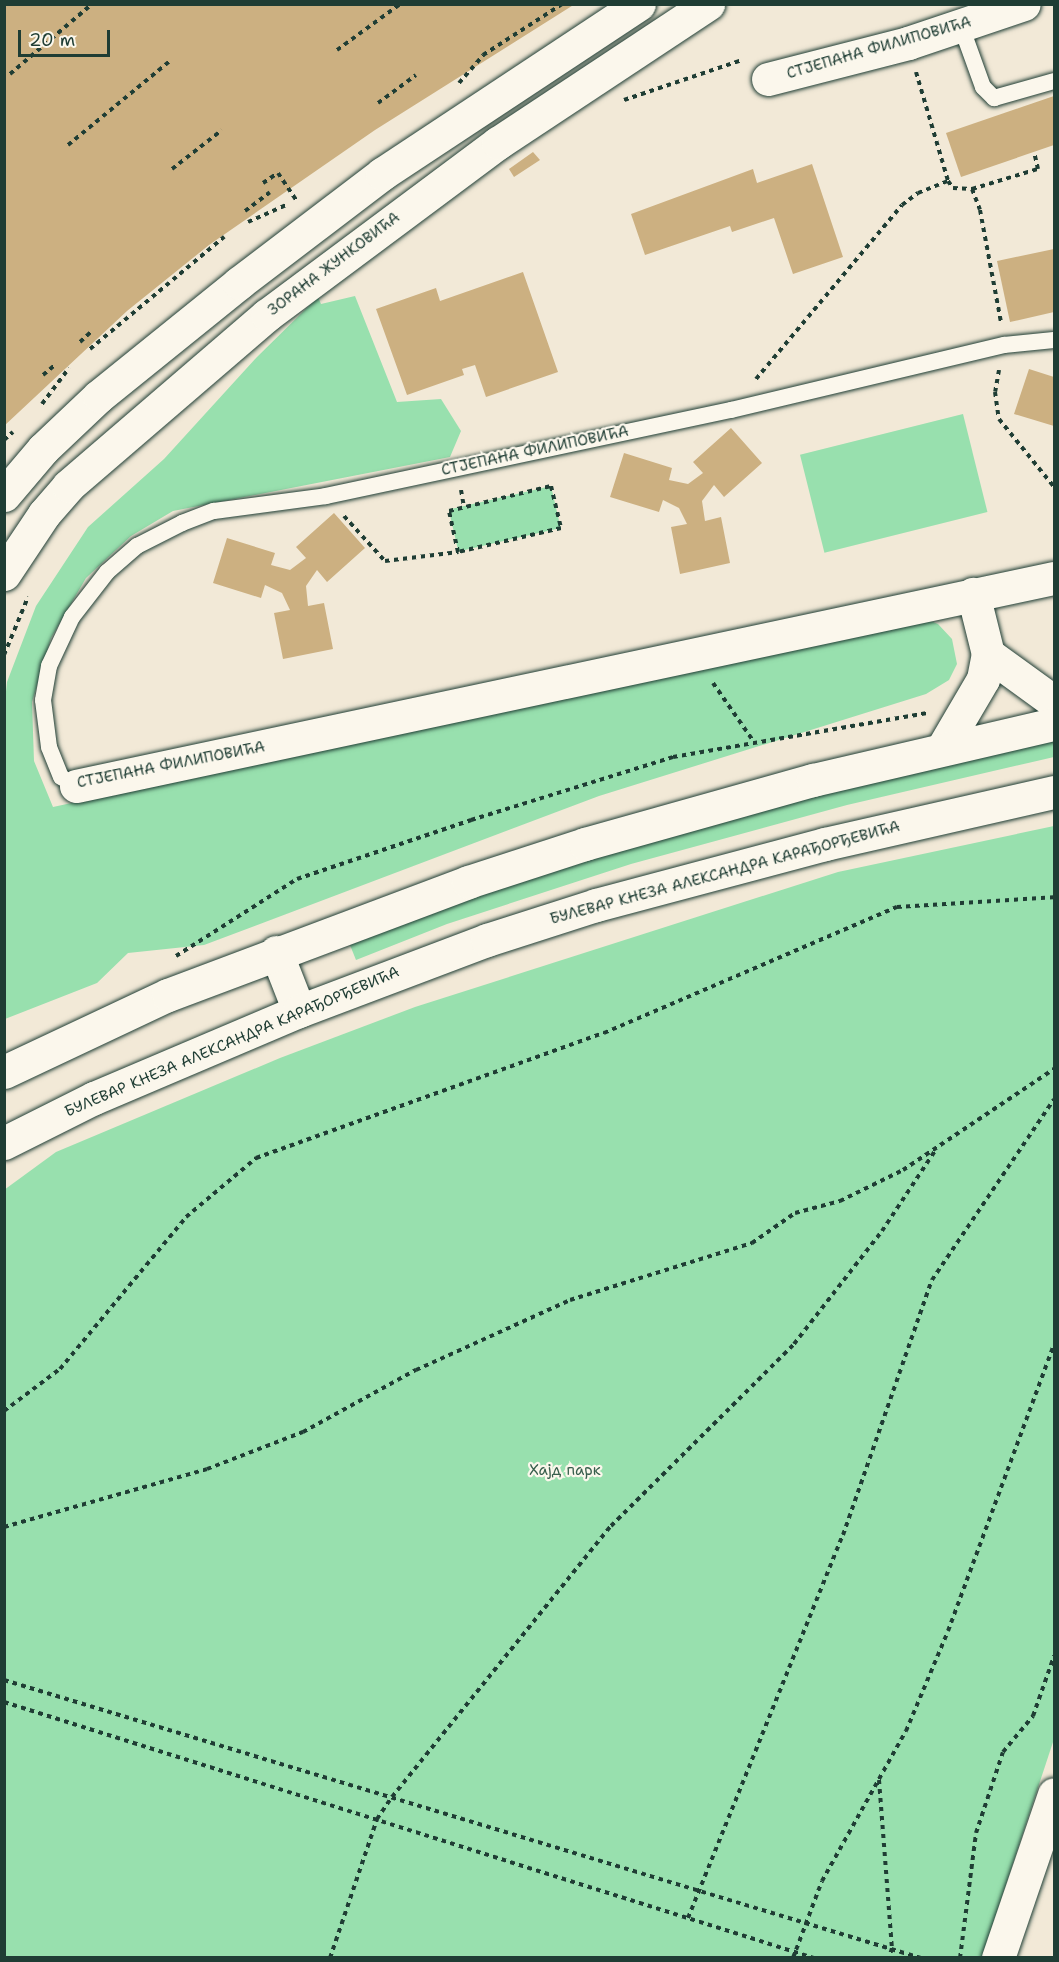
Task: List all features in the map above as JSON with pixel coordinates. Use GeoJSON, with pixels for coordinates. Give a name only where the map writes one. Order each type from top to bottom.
{"type":"FeatureCollection","features":[{"type":"Feature","properties":{"kind":"street"},"geometry":{"type":"LineString","coordinates":[[4,495],[43,449],[99,396],[382,174],[639,4]]}},
{"type":"Feature","properties":{"kind":"street","name":"ЗОРАНА ЖУНКОВИЋА"},"geometry":{"type":"LineString","coordinates":[[4,574],[44,514],[68,486],[267,315],[498,143],[708,4]]}},
{"type":"Feature","properties":{"kind":"street","name":"СТЈЕПАНА ФИЛИПОВИЋА"},"geometry":{"type":"LineString","coordinates":[[757,69],[908,43],[1024,4]]}},
{"type":"Feature","properties":{"kind":"street","name":"СТЈЕПАНА ФИЛИПОВИЋА"},"geometry":{"type":"LineString","coordinates":[[76,786],[692,653],[1054,578]]}},
{"type":"Feature","properties":{"kind":"street"},"geometry":{"type":"LineString","coordinates":[[942,749],[972,703],[988,654],[973,594]]}},
{"type":"Feature","properties":{"kind":"street"},"geometry":{"type":"LineString","coordinates":[[988,654],[1054,702]]}},
{"type":"Feature","properties":{"kind":"street"},"geometry":{"type":"LineString","coordinates":[[4,1072],[168,995],[276,952],[585,844],[942,749],[1054,724]]}},
{"type":"Feature","properties":{"kind":"street","name":"БУЛЕВАР КНЕЗА АЛЕКСАНДРА КАРАЂОРЂЕВИЋА"},"geometry":{"type":"LineString","coordinates":[[4,1143],[94,1098],[299,1011],[488,939],[596,904],[825,844],[1054,792]]}},
{"type":"Feature","properties":{"kind":"street"},"geometry":{"type":"LineString","coordinates":[[276,952],[299,1011]]}},
{"type":"Feature","properties":{"kind":"street"},"geometry":{"type":"LineString","coordinates":[[998,1958],[1054,1794]]}},
{"type":"Feature","properties":{"kind":"lane"},"geometry":{"type":"LineString","coordinates":[[961,26],[983,87],[994,98],[1054,81]]}},
{"type":"Feature","properties":{"kind":"lane","name":"СТЈЕПАНА ФИЛИПОВИЋА"},"geometry":{"type":"LineString","coordinates":[[76,786],[61,777],[53,760],[44,700],[56,648],[72,617],[95,584],[137,546],[182,523],[257,503],[326,496],[731,410],[1004,345],[1054,340]]}},
{"type":"Feature","properties":{"kind":"lane"},"geometry":{"type":"LineString","coordinates":[[4,477],[43,449]]}},
{"type":"Feature","properties":{"kind":"path"},"geometry":{"type":"LineString","coordinates":[[10,74],[92,4]]}},
{"type":"Feature","properties":{"kind":"path"},"geometry":{"type":"LineString","coordinates":[[337,50],[400,4]]}},
{"type":"Feature","properties":{"kind":"path"},"geometry":{"type":"LineString","coordinates":[[453,89],[483,55],[562,4]]}},
{"type":"Feature","properties":{"kind":"path"},"geometry":{"type":"LineString","coordinates":[[908,43],[948,180],[953,188],[972,189],[1038,169],[1034,153]]}},
{"type":"Feature","properties":{"kind":"path"},"geometry":{"type":"LineString","coordinates":[[68,145],[170,61]]}},
{"type":"Feature","properties":{"kind":"path"},"geometry":{"type":"LineString","coordinates":[[611,104],[757,69]]}},
{"type":"Feature","properties":{"kind":"path"},"geometry":{"type":"LineString","coordinates":[[378,103],[416,75]]}},
{"type":"Feature","properties":{"kind":"path"},"geometry":{"type":"LineString","coordinates":[[172,169],[222,130]]}},
{"type":"Feature","properties":{"kind":"path"},"geometry":{"type":"LineString","coordinates":[[263,183],[278,173],[296,200]]}},
{"type":"Feature","properties":{"kind":"path"},"geometry":{"type":"LineString","coordinates":[[731,410],[902,205],[918,193],[948,180]]}},
{"type":"Feature","properties":{"kind":"path"},"geometry":{"type":"LineString","coordinates":[[972,189],[996,283],[1004,345],[995,392],[999,419],[1054,487]]}},
{"type":"Feature","properties":{"kind":"path"},"geometry":{"type":"LineString","coordinates":[[245,211],[270,192]]}},
{"type":"Feature","properties":{"kind":"path"},"geometry":{"type":"LineString","coordinates":[[90,349],[224,237]]}},
{"type":"Feature","properties":{"kind":"path"},"geometry":{"type":"LineString","coordinates":[[80,342],[92,331]]}},
{"type":"Feature","properties":{"kind":"path"},"geometry":{"type":"LineString","coordinates":[[44,375],[56,364]]}},
{"type":"Feature","properties":{"kind":"path"},"geometry":{"type":"LineString","coordinates":[[33,412],[69,368]]}},
{"type":"Feature","properties":{"kind":"path"},"geometry":{"type":"LineString","coordinates":[[4,440],[19,426]]}},
{"type":"Feature","properties":{"kind":"path"},"geometry":{"type":"LineString","coordinates":[[326,496],[385,561],[458,552],[561,528],[551,486],[448,511],[458,552]]}},
{"type":"Feature","properties":{"kind":"path"},"geometry":{"type":"LineString","coordinates":[[4,655],[31,592]]}},
{"type":"Feature","properties":{"kind":"path"},"geometry":{"type":"LineString","coordinates":[[692,653],[754,742]]}},
{"type":"Feature","properties":{"kind":"path"},"geometry":{"type":"LineString","coordinates":[[171,959],[297,879],[672,757],[939,711]]}},
{"type":"Feature","properties":{"kind":"path"},"geometry":{"type":"LineString","coordinates":[[4,1411],[60,1369],[186,1217],[256,1158],[604,1033],[897,907],[1054,897]]}},
{"type":"Feature","properties":{"kind":"path"},"geometry":{"type":"LineString","coordinates":[[4,1527],[207,1468],[303,1432],[416,1370],[570,1300],[752,1243],[795,1213],[840,1201],[903,1170],[1054,1069]]}},
{"type":"Feature","properties":{"kind":"path"},"geometry":{"type":"LineString","coordinates":[[688,1918],[843,1535],[932,1280],[1054,1099]]}},
{"type":"Feature","properties":{"kind":"path"},"geometry":{"type":"LineString","coordinates":[[330,1958],[377,1820],[392,1797],[611,1526],[794,1344],[882,1231],[937,1147]]}},
{"type":"Feature","properties":{"kind":"path"},"geometry":{"type":"LineString","coordinates":[[793,1958],[822,1881],[906,1731],[948,1631],[1054,1344]]}},
{"type":"Feature","properties":{"kind":"path"},"geometry":{"type":"LineString","coordinates":[[960,1958],[976,1833],[1003,1752],[1033,1716],[1054,1656]]}},
{"type":"Feature","properties":{"kind":"path"},"geometry":{"type":"LineString","coordinates":[[4,1680],[921,1958]]}},
{"type":"Feature","properties":{"kind":"path"},"geometry":{"type":"LineString","coordinates":[[4,1702],[814,1958]]}},
{"type":"Feature","properties":{"kind":"path"},"geometry":{"type":"LineString","coordinates":[[879,1779],[892,1948],[889,1958]]}},
{"type":"Feature","properties":{"kind":"green space"},"geometry":{"type":"Polygon","coordinates":[[[355,296],[397,402],[441,399],[461,431],[450,457],[173,511],[131,536],[86,578],[51,638],[32,702],[34,761],[53,807],[923,618],[938,624],[952,639],[957,664],[949,680],[926,694],[599,796],[204,945],[128,953],[97,983],[5,1019],[5,701],[7,682],[36,606],[88,527],[164,459],[257,357],[318,297],[321,304],[355,296]]]}},
{"type":"Feature","properties":{"kind":"green space"},"geometry":{"type":"Polygon","coordinates":[[[963,414],[987,512],[824,553],[800,455],[963,414]]]}},
{"type":"Feature","properties":{"kind":"green space"},"geometry":{"type":"Polygon","coordinates":[[[551,486],[561,528],[458,552],[449,510],[551,486]]]}},
{"type":"Feature","properties":{"kind":"green space"},"geometry":{"type":"Polygon","coordinates":[[[1054,737],[1054,757],[847,805],[631,864],[447,924],[356,960],[348,940],[550,870],[740,813],[1054,737]]]}},
{"type":"Feature","properties":{"kind":"green space","name":"Хајд парк"},"geometry":{"type":"Polygon","coordinates":[[[1054,826],[1054,1739],[982,1957],[5,1957],[4,1190],[56,1152],[280,1058],[415,1007],[838,872],[1054,826]]]}},
{"type":"Feature","properties":{"kind":"building"},"geometry":{"type":"Polygon","coordinates":[[[4,4],[575,4],[375,130],[209,245],[127,311],[4,426],[4,4]]]}},
{"type":"Feature","properties":{"kind":"building"},"geometry":{"type":"Polygon","coordinates":[[[1054,96],[1054,145],[961,177],[946,133],[1054,96]]]}},
{"type":"Feature","properties":{"kind":"building"},"geometry":{"type":"Polygon","coordinates":[[[533,152],[540,160],[514,177],[509,169],[533,152]]]}},
{"type":"Feature","properties":{"kind":"building"},"geometry":{"type":"Polygon","coordinates":[[[812,164],[843,257],[793,274],[774,218],[732,232],[730,226],[645,255],[631,214],[753,169],[757,183],[812,164]]]}},
{"type":"Feature","properties":{"kind":"building"},"geometry":{"type":"Polygon","coordinates":[[[1054,249],[1054,312],[1010,322],[997,261],[1054,249]]]}},
{"type":"Feature","properties":{"kind":"building"},"geometry":{"type":"Polygon","coordinates":[[[523,272],[558,372],[486,397],[475,365],[462,369],[464,375],[407,395],[376,309],[436,288],[440,301],[523,272]]]}},
{"type":"Feature","properties":{"kind":"building"},"geometry":{"type":"Polygon","coordinates":[[[1029,369],[1054,377],[1054,426],[1014,414],[1029,369]]]}},
{"type":"Feature","properties":{"kind":"building"},"geometry":{"type":"Polygon","coordinates":[[[731,428],[762,463],[724,497],[714,485],[702,501],[705,521],[721,517],[730,563],[680,574],[671,527],[687,524],[679,508],[663,500],[659,512],[610,497],[624,453],[672,468],[669,480],[688,484],[703,473],[693,462],[731,428]]]}},
{"type":"Feature","properties":{"kind":"building"},"geometry":{"type":"Polygon","coordinates":[[[334,513],[365,548],[327,582],[317,570],[306,586],[308,606],[324,603],[333,649],[283,659],[274,613],[290,610],[282,593],[265,585],[261,598],[213,583],[227,538],[275,553],[271,565],[290,570],[306,558],[296,547],[334,513]]]}}]}
